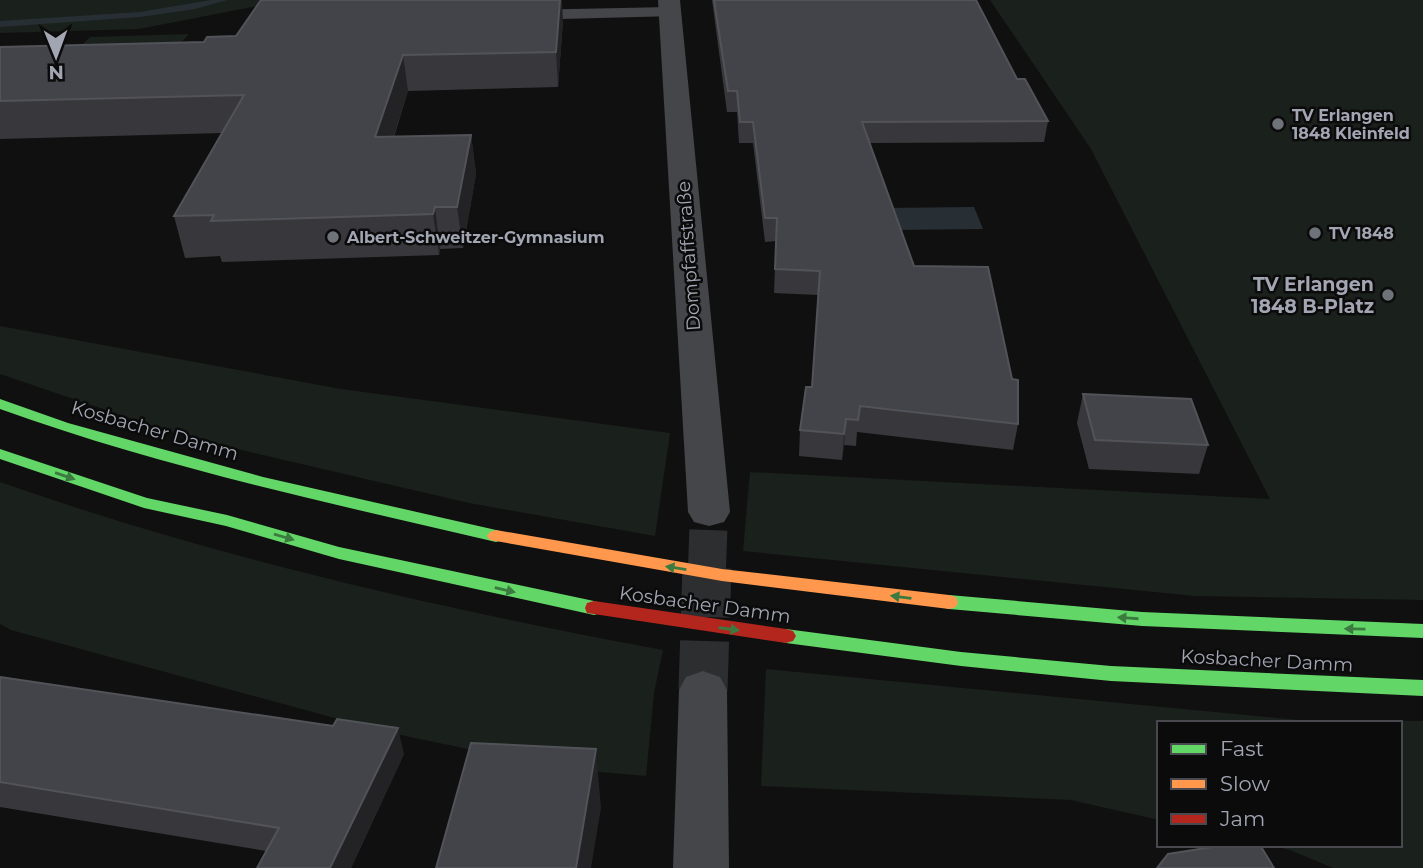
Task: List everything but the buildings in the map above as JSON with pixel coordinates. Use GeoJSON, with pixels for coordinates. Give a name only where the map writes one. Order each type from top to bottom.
{"type":"FeatureCollection","features":[{"type":"Feature","properties":{"kind":"street","name":"Dompfaffstraße"},"geometry":{"type":"LineString","coordinates":[[669,6],[709,512]]}},
{"type":"Feature","properties":{"kind":"street","name":"Kosbacher Damm"},"geometry":{"type":"LineString","coordinates":[[0,404],[120,442],[330,499],[470,531],[652,564],[945,603],[1091,616],[1263,627],[1423,631]]}},
{"type":"Feature","properties":{"kind":"street","name":"Kosbacher Damm"},"geometry":{"type":"LineString","coordinates":[[0,454],[144,503],[227,521],[353,556],[614,612],[915,654],[1068,670],[1200,679],[1423,688]]}},
{"type":"Feature","properties":{"kind":"street"},"geometry":{"type":"LineString","coordinates":[[701,868],[703,690]]}},
{"type":"Feature","properties":{"kind":"lane"},"geometry":{"type":"LineString","coordinates":[[508,16],[669,6]]}},
{"type":"Feature","properties":{"kind":"shaded area"},"geometry":{"type":"Polygon","coordinates":[[[0,0],[288,0],[139,29],[0,33],[0,0]]]}},
{"type":"Feature","properties":{"kind":"shaded area"},"geometry":{"type":"Polygon","coordinates":[[[990,0],[1423,0],[1423,600],[1195,596],[743,551],[750,472],[1270,499],[1091,149],[990,0]]]}},
{"type":"Feature","properties":{"kind":"shaded area"},"geometry":{"type":"Polygon","coordinates":[[[189,34],[171,54],[70,56],[90,37],[189,34]]]}},
{"type":"Feature","properties":{"kind":"shaded area"},"geometry":{"type":"Polygon","coordinates":[[[974,207],[983,229],[891,230],[885,208],[974,207]]]}},
{"type":"Feature","properties":{"kind":"shaded area"},"geometry":{"type":"Polygon","coordinates":[[[0,326],[341,389],[670,433],[655,536],[469,503],[162,429],[0,374],[0,326]]]}},
{"type":"Feature","properties":{"kind":"shaded area"},"geometry":{"type":"Polygon","coordinates":[[[0,482],[163,534],[328,579],[495,617],[663,650],[654,693],[646,776],[565,769],[386,732],[11,630],[0,624],[0,482]]]}},
{"type":"Feature","properties":{"kind":"shaded area"},"geometry":{"type":"Polygon","coordinates":[[[766,669],[1298,720],[1423,721],[1423,868],[1333,868],[1278,847],[1402,847],[1402,721],[1157,721],[1157,820],[1071,800],[761,786],[766,669]]]}},
{"type":"Feature","properties":{"kind":"waterway"},"geometry":{"type":"LineString","coordinates":[[0,24],[140,14],[223,0]]}},
{"type":"Feature","properties":{"kind":"tunnel"},"geometry":{"type":"LineString","coordinates":[[707,568],[709,512]]}},
{"type":"Feature","properties":{"kind":"tunnel"},"geometry":{"type":"LineString","coordinates":[[703,690],[707,567]]}},
{"type":"Feature","properties":{"kind":"traffic: fast"},"geometry":{"type":"LineString","coordinates":[[0,404],[62,426],[261,482],[496,536]]}},
{"type":"Feature","properties":{"kind":"traffic: fast"},"geometry":{"type":"LineString","coordinates":[[0,454],[144,503],[227,521],[339,553],[594,608]]}},
{"type":"Feature","properties":{"kind":"traffic: fast"},"geometry":{"type":"LineString","coordinates":[[949,602],[1142,619],[1423,631]]}},
{"type":"Feature","properties":{"kind":"traffic: fast"},"geometry":{"type":"LineString","coordinates":[[786,636],[961,659],[1111,674],[1423,688]]}},
{"type":"Feature","properties":{"kind":"traffic: slow"},"geometry":{"type":"LineString","coordinates":[[496,536],[722,575],[949,602]]}},
{"type":"Feature","properties":{"kind":"traffic: jam"},"geometry":{"type":"LineString","coordinates":[[594,608],[786,636]]}},
{"type":"Feature","properties":{"kind":"place","name":"TV Erlangen 1848 Kleinfeld"},"geometry":{"type":"Point","coordinates":[1278,124]}},
{"type":"Feature","properties":{"kind":"place","name":"TV 1848"},"geometry":{"type":"Point","coordinates":[1315,233]}},
{"type":"Feature","properties":{"kind":"place","name":"Albert-Schweitzer-Gymnasium"},"geometry":{"type":"Point","coordinates":[333,237]}},
{"type":"Feature","properties":{"kind":"place","name":"TV Erlangen 1848 B-Platz"},"geometry":{"type":"Point","coordinates":[1388,295]}}]}
